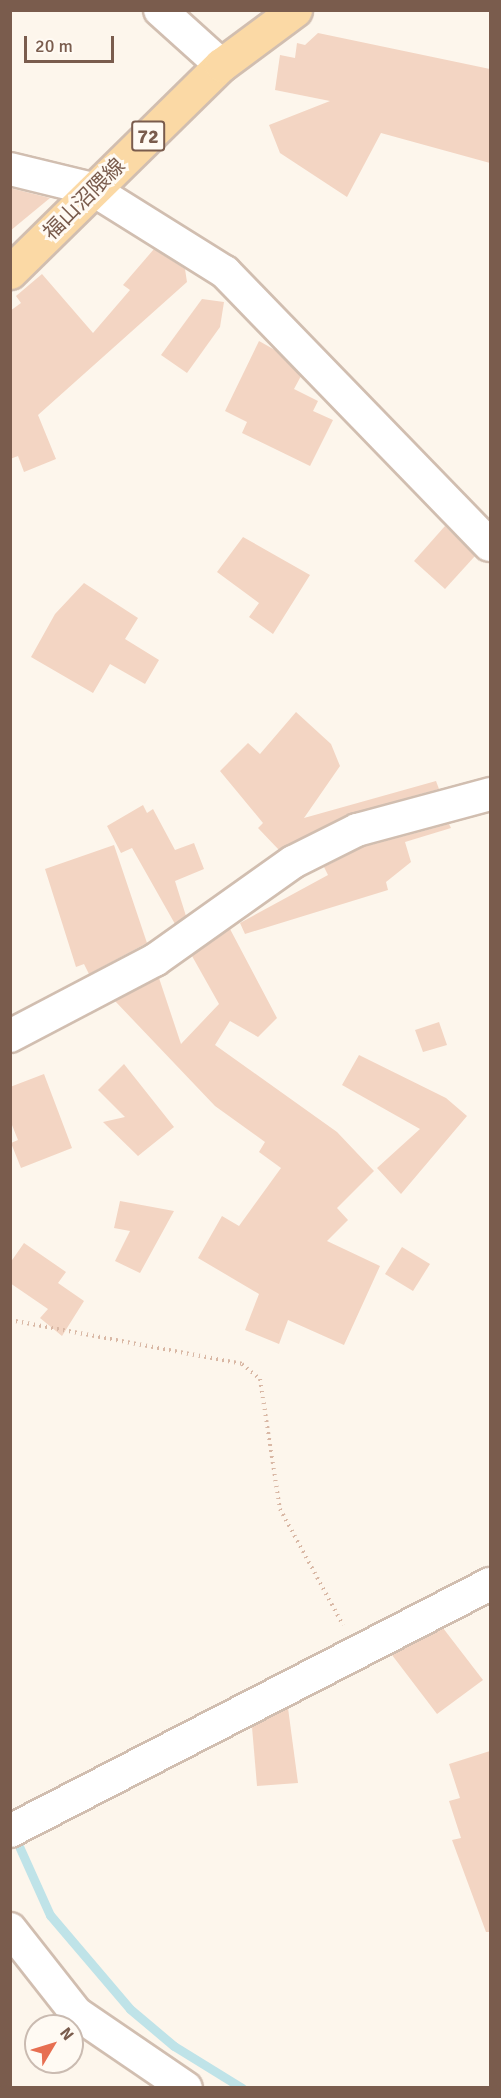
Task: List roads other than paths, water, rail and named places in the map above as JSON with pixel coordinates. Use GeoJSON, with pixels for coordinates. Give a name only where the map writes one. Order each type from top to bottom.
{"type":"FeatureCollection","features":[{"type":"Feature","properties":{"kind":"main road","name":"福山沼隈線"},"geometry":{"type":"LineString","coordinates":[[10,272],[92,189],[221,65],[295,10]]}},
{"type":"Feature","properties":{"kind":"street"},"geometry":{"type":"LineString","coordinates":[[160,10],[221,65]]}},
{"type":"Feature","properties":{"kind":"street"},"geometry":{"type":"LineString","coordinates":[[10,169],[92,189],[225,272],[490,545]]}},
{"type":"Feature","properties":{"kind":"street"},"geometry":{"type":"LineString","coordinates":[[10,1036],[155,960],[293,862],[357,830],[490,794]]}},
{"type":"Feature","properties":{"kind":"street"},"geometry":{"type":"LineString","coordinates":[[10,1831],[490,1584]]}},
{"type":"Feature","properties":{"kind":"street"},"geometry":{"type":"LineString","coordinates":[[10,1929],[76,2013],[186,2088]]}},
{"type":"Feature","properties":{"kind":"waterway"},"geometry":{"type":"LineString","coordinates":[[14,1835],[50,1915],[130,2009],[174,2046],[242,2088]]}}]}
